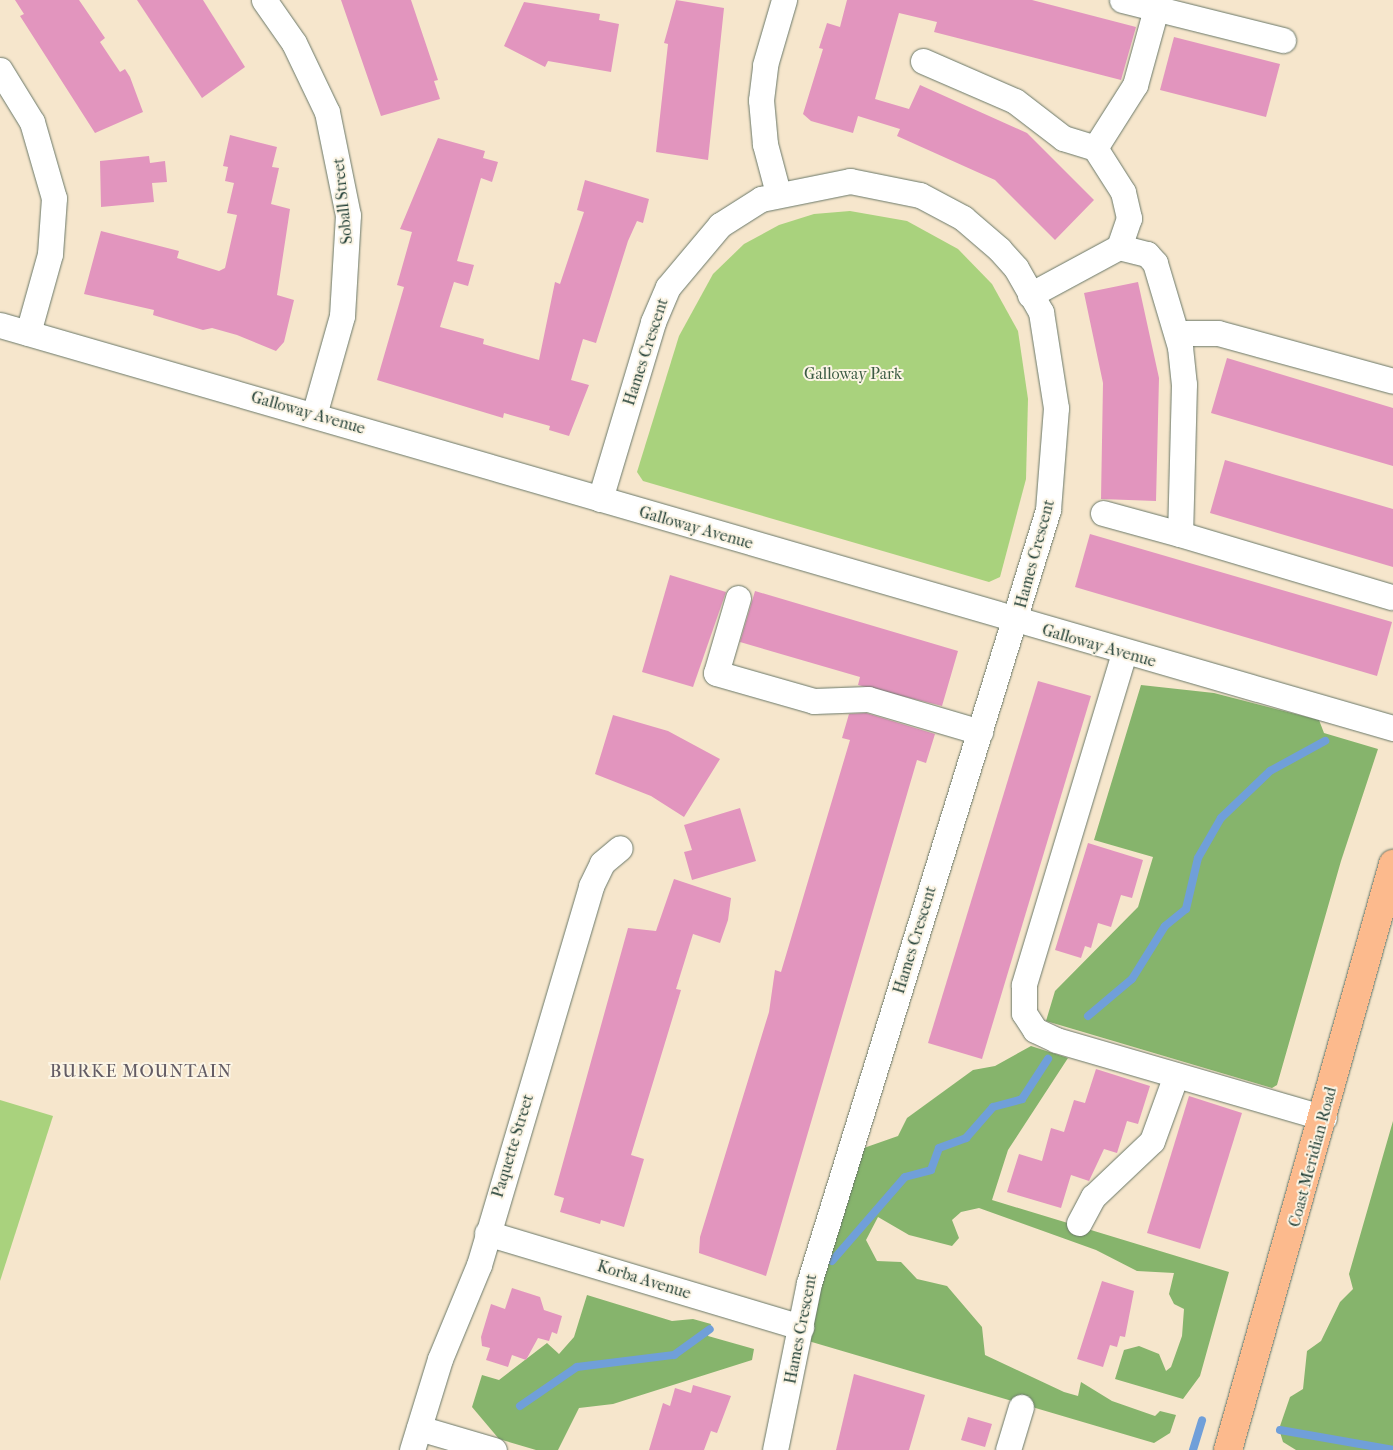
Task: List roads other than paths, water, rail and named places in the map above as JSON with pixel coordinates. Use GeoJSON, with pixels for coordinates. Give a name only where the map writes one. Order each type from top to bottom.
{"type":"FeatureCollection","features":[{"type":"Feature","properties":{"kind":"main road","name":"Coast Meridian Road"},"geometry":{"type":"LineString","coordinates":[[1228,1450],[1324,1118],[1393,864]]}},
{"type":"Feature","properties":{"kind":"street","name":"Soball Street"},"geometry":{"type":"LineString","coordinates":[[264,0],[294,44],[327,112],[348,215],[342,316],[314,415]]}},
{"type":"Feature","properties":{"kind":"street"},"geometry":{"type":"LineString","coordinates":[[778,193],[765,144],[761,100],[765,65],[784,0]]}},
{"type":"Feature","properties":{"kind":"street"},"geometry":{"type":"LineString","coordinates":[[1122,0],[1283,40]]}},
{"type":"Feature","properties":{"kind":"street"},"geometry":{"type":"LineString","coordinates":[[1095,148],[1135,85],[1156,9]]}},
{"type":"Feature","properties":{"kind":"street"},"geometry":{"type":"LineString","coordinates":[[923,61],[1014,101],[1063,138],[1095,148],[1128,205],[1126,232],[1119,247],[1030,295]]}},
{"type":"Feature","properties":{"kind":"street"},"geometry":{"type":"LineString","coordinates":[[0,70],[32,122],[54,198],[50,254],[28,333]]}},
{"type":"Feature","properties":{"kind":"street","name":"Hames Crescent"},"geometry":{"type":"LineString","coordinates":[[600,499],[653,322],[668,287],[720,225],[752,203],[778,193],[850,181],[920,194],[980,230],[1016,268],[1030,295],[1048,338],[1057,432],[1048,510],[1016,622],[809,1283],[802,1328],[775,1450]]}},
{"type":"Feature","properties":{"kind":"street"},"geometry":{"type":"LineString","coordinates":[[1119,247],[1142,252],[1155,263],[1177,334],[1184,384],[1180,534]]}},
{"type":"Feature","properties":{"kind":"street","name":"Galloway Avenue"},"geometry":{"type":"LineString","coordinates":[[0,325],[314,415],[1016,622],[1393,728]]}},
{"type":"Feature","properties":{"kind":"street"},"geometry":{"type":"LineString","coordinates":[[1177,334],[1218,333],[1393,381]]}},
{"type":"Feature","properties":{"kind":"street"},"geometry":{"type":"LineString","coordinates":[[1103,512],[1392,597]]}},
{"type":"Feature","properties":{"kind":"street"},"geometry":{"type":"LineString","coordinates":[[738,598],[716,673],[814,701],[868,699],[980,732]]}},
{"type":"Feature","properties":{"kind":"street"},"geometry":{"type":"LineString","coordinates":[[1124,653],[1022,1002],[1029,1022],[1042,1035],[1324,1118]]}},
{"type":"Feature","properties":{"kind":"street","name":"Paquette Street"},"geometry":{"type":"LineString","coordinates":[[416,1439],[487,1233],[591,886],[602,863],[620,848]]}},
{"type":"Feature","properties":{"kind":"street"},"geometry":{"type":"LineString","coordinates":[[1079,1223],[1093,1196],[1152,1141],[1176,1075]]}},
{"type":"Feature","properties":{"kind":"street","name":"Korba Avenue"},"geometry":{"type":"LineString","coordinates":[[487,1233],[802,1328]]}},
{"type":"Feature","properties":{"kind":"street"},"geometry":{"type":"LineString","coordinates":[[1008,1450],[1021,1407]]}},
{"type":"Feature","properties":{"kind":"street"},"geometry":{"type":"LineString","coordinates":[[416,1439],[494,1450]]}},
{"type":"Feature","properties":{"kind":"waterway"},"geometry":{"type":"LineString","coordinates":[[1088,1016],[1132,979],[1165,926],[1186,909],[1198,858],[1221,818],[1270,771],[1325,741]]}},
{"type":"Feature","properties":{"kind":"waterway"},"geometry":{"type":"LineString","coordinates":[[832,1261],[905,1177],[931,1170],[939,1148],[966,1138],[993,1107],[1022,1099],[1048,1059]]}},
{"type":"Feature","properties":{"kind":"waterway"},"geometry":{"type":"LineString","coordinates":[[520,1406],[577,1367],[674,1355],[710,1329]]}},
{"type":"Feature","properties":{"kind":"waterway"},"geometry":{"type":"LineString","coordinates":[[1193,1450],[1202,1420]]}},
{"type":"Feature","properties":{"kind":"waterway"},"geometry":{"type":"LineString","coordinates":[[1280,1430],[1393,1450]]}},
{"type":"Feature","properties":{"kind":"district","name":"BURKE MOUNTAIN"},"geometry":{"type":"Point","coordinates":[141,1072]}},
{"type":"Feature","properties":{"kind":"park label","name":"Galloway Park"},"geometry":{"type":"Point","coordinates":[853,374]}}]}
